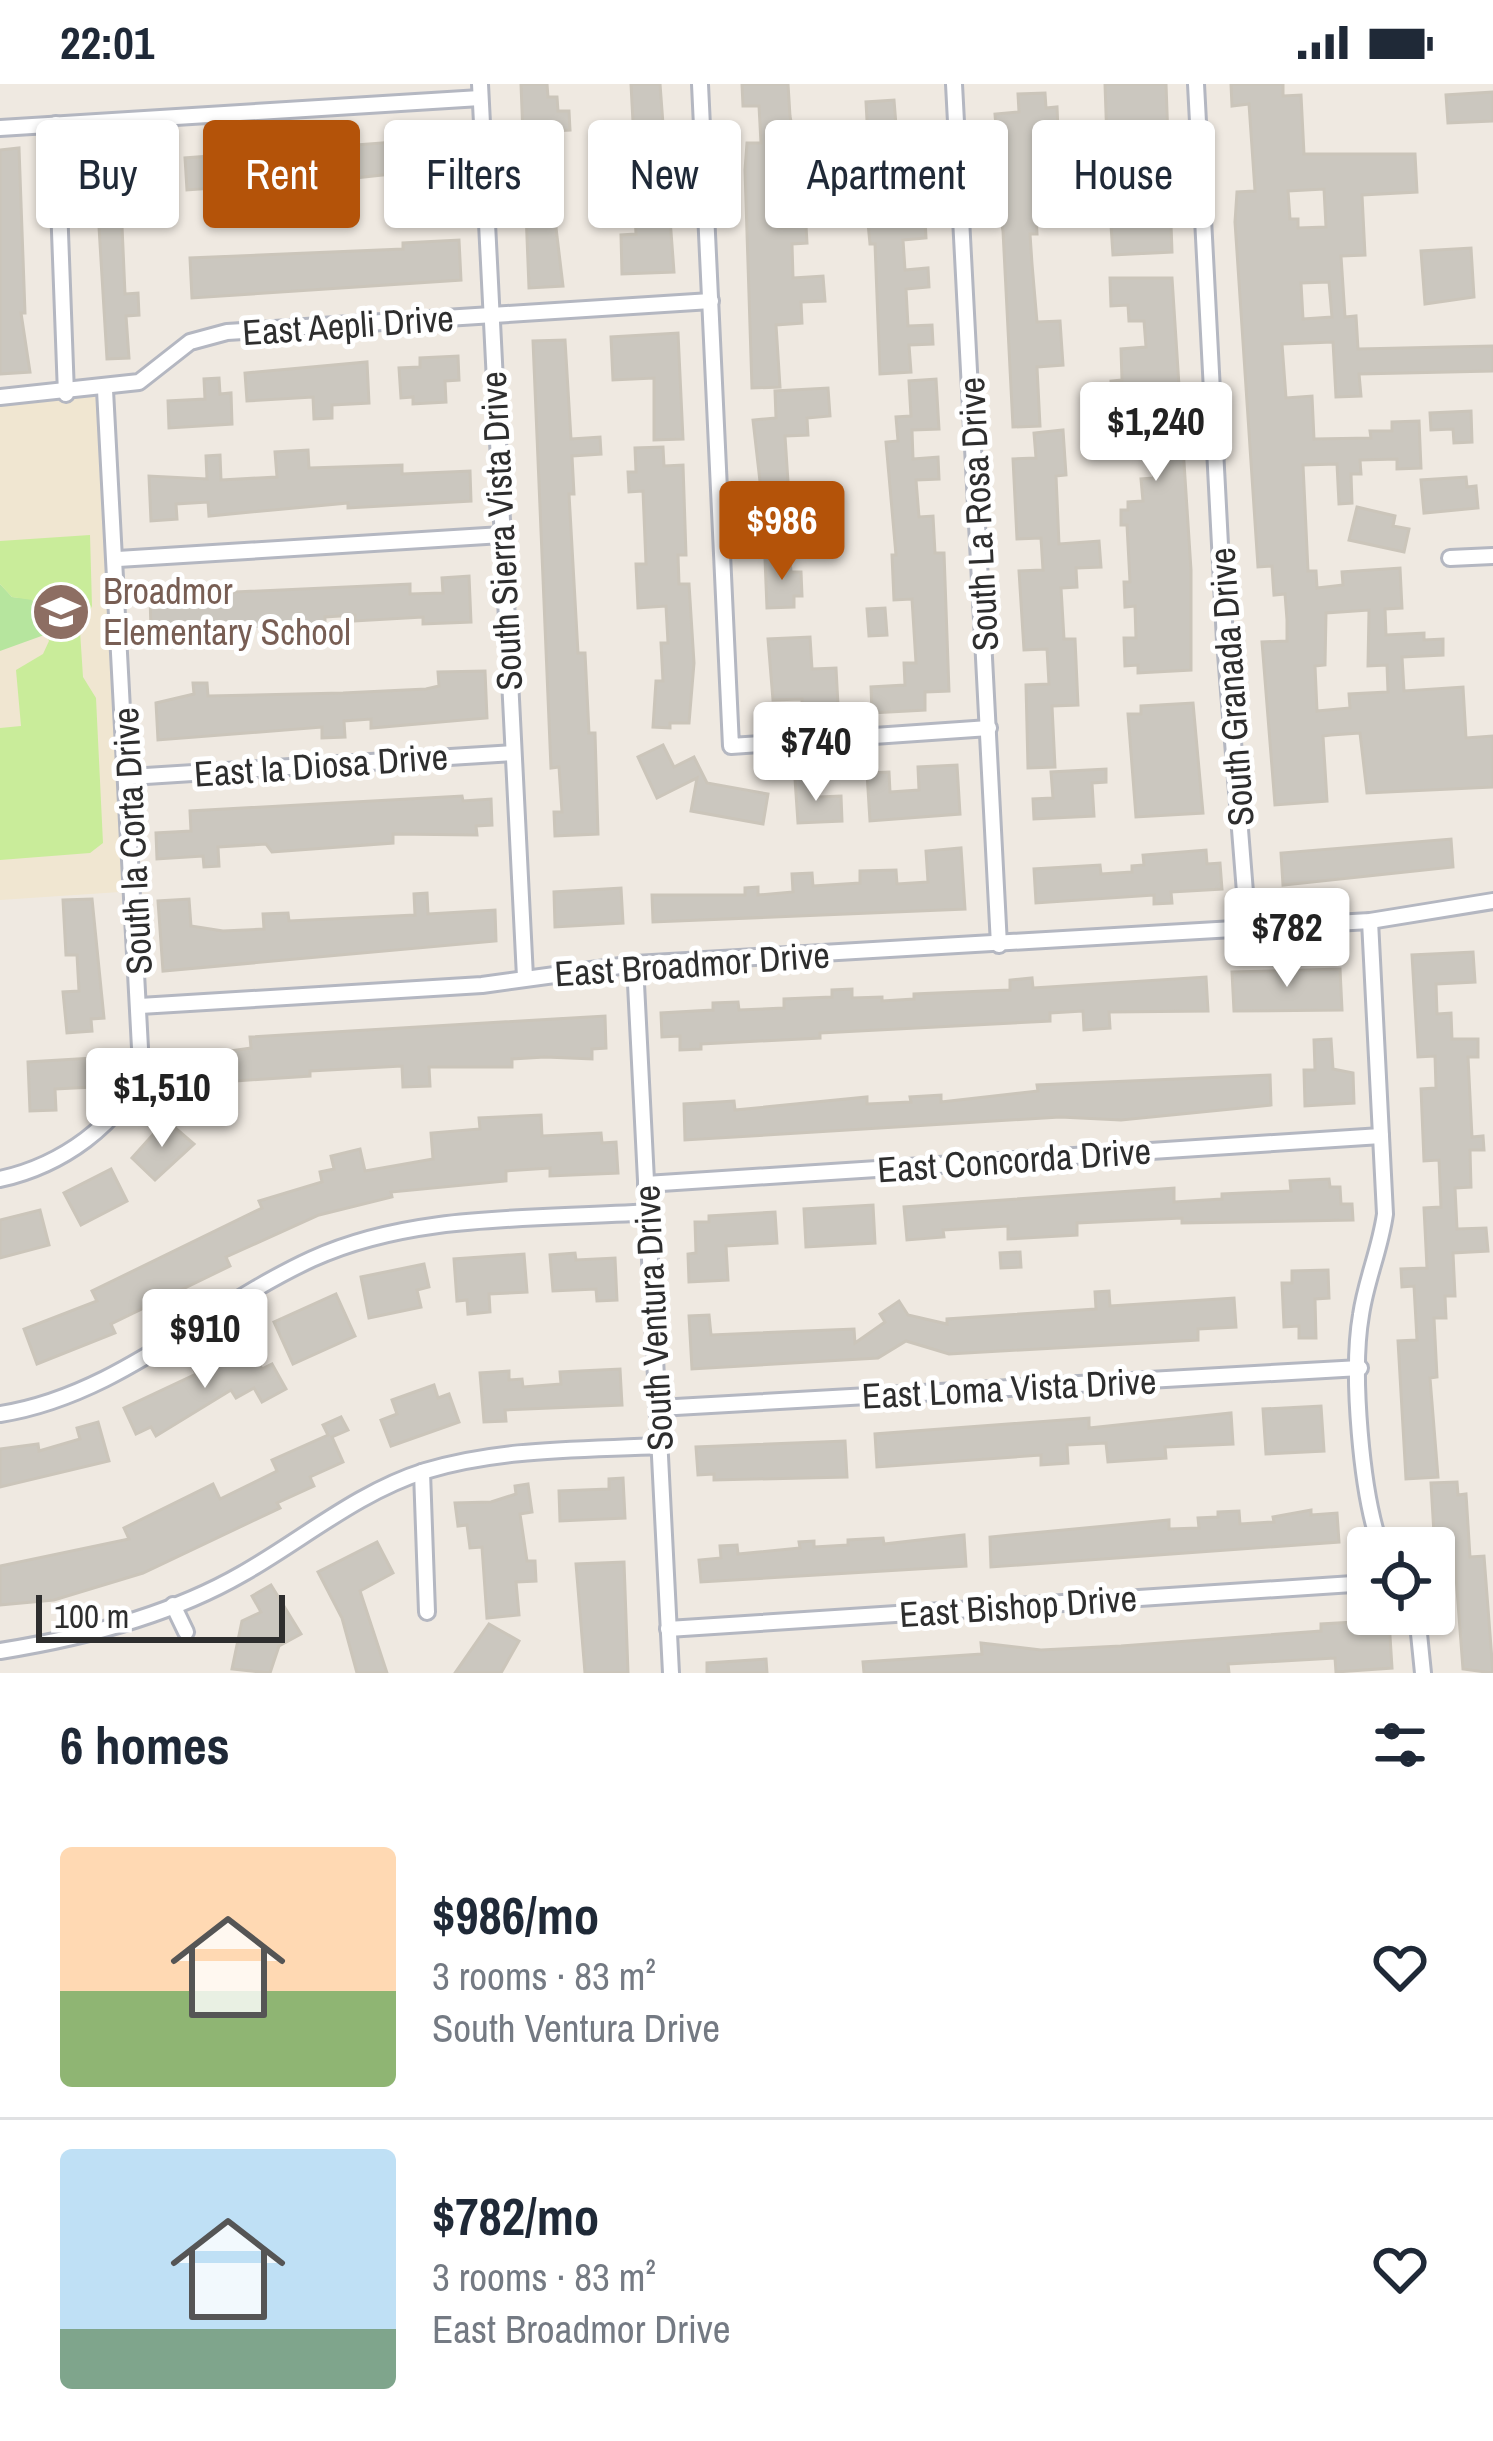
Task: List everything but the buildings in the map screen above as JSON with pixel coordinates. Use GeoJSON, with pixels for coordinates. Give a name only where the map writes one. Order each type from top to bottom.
{"type":"FeatureCollection","features":[{"type":"Feature","properties":{"kind":"street"},"geometry":{"type":"LineString","coordinates":[[700,84],[730,746],[989,728]]}},
{"type":"Feature","properties":{"kind":"street","name":"South La Rosa Drive"},"geometry":{"type":"LineString","coordinates":[[954,84],[999,945]]}},
{"type":"Feature","properties":{"kind":"street","name":"South Granada Drive"},"geometry":{"type":"LineString","coordinates":[[1196,84],[1225,641],[1247,930]]}},
{"type":"Feature","properties":{"kind":"street"},"geometry":{"type":"LineString","coordinates":[[107,120],[480,91]]}},
{"type":"Feature","properties":{"kind":"street","name":"South Sierra Vista Drive"},"geometry":{"type":"LineString","coordinates":[[480,91],[525,977]]}},
{"type":"Feature","properties":{"kind":"street"},"geometry":{"type":"LineString","coordinates":[[0,128],[36,125]]}},
{"type":"Feature","properties":{"kind":"street"},"geometry":{"type":"LineString","coordinates":[[60,228],[66,394]]}},
{"type":"Feature","properties":{"kind":"street","name":"East Aepli Drive"},"geometry":{"type":"LineString","coordinates":[[0,397],[105,390],[139,382],[190,342],[227,332],[711,301]]}},
{"type":"Feature","properties":{"kind":"street","name":"South la Corta Drive"},"geometry":{"type":"LineString","coordinates":[[105,390],[140,1006]]}},
{"type":"Feature","properties":{"kind":"street"},"geometry":{"type":"LineString","coordinates":[[118,559],[502,535]]}},
{"type":"Feature","properties":{"kind":"street"},"geometry":{"type":"LineString","coordinates":[[1450,558],[1493,556]]}},
{"type":"Feature","properties":{"kind":"street","name":"East la Diosa Drive"},"geometry":{"type":"LineString","coordinates":[[130,777],[513,753]]}},
{"type":"Feature","properties":{"kind":"street","name":"East Broadmor Drive"},"geometry":{"type":"LineString","coordinates":[[140,1006],[482,986],[635,964],[1370,921],[1493,901]]}},
{"type":"Feature","properties":{"kind":"street"},"geometry":{"type":"LineString","coordinates":[[1370,921],[1385,1214],[1380,1256],[1365,1288],[1359,1322],[1367,1511],[1373,1527]]}},
{"type":"Feature","properties":{"kind":"street","name":"South Ventura Drive"},"geometry":{"type":"LineString","coordinates":[[635,964],[670,1673]]}},
{"type":"Feature","properties":{"kind":"street"},"geometry":{"type":"LineString","coordinates":[[0,1179],[41,1165],[112,1119],[132,1093],[141,1066],[140,1006]]}},
{"type":"Feature","properties":{"kind":"street","name":"East Concorda Drive"},"geometry":{"type":"LineString","coordinates":[[646,1184],[1381,1136]]}},
{"type":"Feature","properties":{"kind":"street"},"geometry":{"type":"LineString","coordinates":[[0,1414],[85,1389],[312,1259],[383,1233],[648,1211]]}},
{"type":"Feature","properties":{"kind":"street","name":"East Loma Vista Drive"},"geometry":{"type":"LineString","coordinates":[[658,1408],[1360,1367]]}},
{"type":"Feature","properties":{"kind":"street"},"geometry":{"type":"LineString","coordinates":[[0,1652],[50,1643],[173,1605],[239,1576],[356,1503],[422,1472],[496,1454],[660,1446]]}},
{"type":"Feature","properties":{"kind":"street"},"geometry":{"type":"LineString","coordinates":[[422,1472],[427,1612]]}},
{"type":"Feature","properties":{"kind":"street","name":"East Bishop Drive"},"geometry":{"type":"LineString","coordinates":[[668,1629],[1347,1584]]}},
{"type":"Feature","properties":{"kind":"street"},"geometry":{"type":"LineString","coordinates":[[173,1605],[186,1632]]}},
{"type":"Feature","properties":{"kind":"street"},"geometry":{"type":"LineString","coordinates":[[1420,1635],[1423,1673]]}},
{"type":"Feature","properties":{"kind":"shaded area","name":"Broadmor Elementary School"},"geometry":{"type":"Polygon","coordinates":[[[105,390],[135,891],[0,900],[0,397],[105,390]]]}},
{"type":"Feature","properties":{"kind":"green space"},"geometry":{"type":"Polygon","coordinates":[[[90,535],[92,606],[80,631],[83,677],[96,698],[103,843],[90,853],[0,860],[0,728],[21,726],[16,670],[43,654],[49,641],[32,600],[12,597],[0,584],[0,541],[90,535]]]}},
{"type":"Feature","properties":{"kind":"green space"},"geometry":{"type":"Polygon","coordinates":[[[0,584],[12,597],[32,599],[47,634],[0,651],[0,584]]]}},
{"type":"Feature","properties":{"kind":"place","name":"Broadmor Elementary School"},"geometry":{"type":"Point","coordinates":[61,612]}}]}
